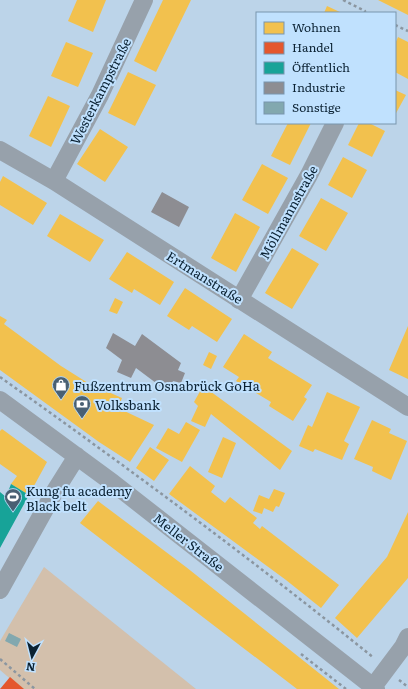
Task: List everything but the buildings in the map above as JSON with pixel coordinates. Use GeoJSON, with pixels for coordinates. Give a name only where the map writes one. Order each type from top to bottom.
{"type":"FeatureCollection","features":[{"type":"Feature","properties":{"kind":"street","name":"Westerkampstraße"},"geometry":{"type":"LineString","coordinates":[[54,182],[100,95],[144,0]]}},
{"type":"Feature","properties":{"kind":"street","name":"Möllmannstraße"},"geometry":{"type":"LineString","coordinates":[[240,300],[309,175],[334,124]]}},
{"type":"Feature","properties":{"kind":"street","name":"Ertmanstraße"},"geometry":{"type":"LineString","coordinates":[[0,150],[54,182],[408,407]]}},
{"type":"Feature","properties":{"kind":"street","name":"Meller Straße"},"geometry":{"type":"LineString","coordinates":[[0,400],[77,456],[375,688]]}},
{"type":"Feature","properties":{"kind":"street"},"geometry":{"type":"LineString","coordinates":[[0,590],[55,491],[77,456]]}},
{"type":"Feature","properties":{"kind":"street"},"geometry":{"type":"LineString","coordinates":[[375,688],[403,647],[408,637]]}},
{"type":"Feature","properties":{"kind":"path"},"geometry":{"type":"LineString","coordinates":[[343,0],[365,12]]}},
{"type":"Feature","properties":{"kind":"path"},"geometry":{"type":"LineString","coordinates":[[396,25],[408,31]]}},
{"type":"Feature","properties":{"kind":"path"},"geometry":{"type":"LineString","coordinates":[[0,377],[136,474],[321,616],[408,687]]}},
{"type":"Feature","properties":{"kind":"path"},"geometry":{"type":"LineString","coordinates":[[0,659],[35,689]]}},
{"type":"Feature","properties":{"kind":"shaded area"},"geometry":{"type":"Polygon","coordinates":[[[44,567],[196,689],[22,689],[0,670],[0,641],[44,567]]]}},
{"type":"Feature","properties":{"kind":"place","name":"Fußzentrum Osnabrück GoHa"},"geometry":{"type":"Point","coordinates":[61,400]}},
{"type":"Feature","properties":{"kind":"place","name":"Volksbank"},"geometry":{"type":"Point","coordinates":[82,419]}},
{"type":"Feature","properties":{"kind":"place","name":"Kung fu academy Black belt"},"geometry":{"type":"Point","coordinates":[13,512]}}]}
